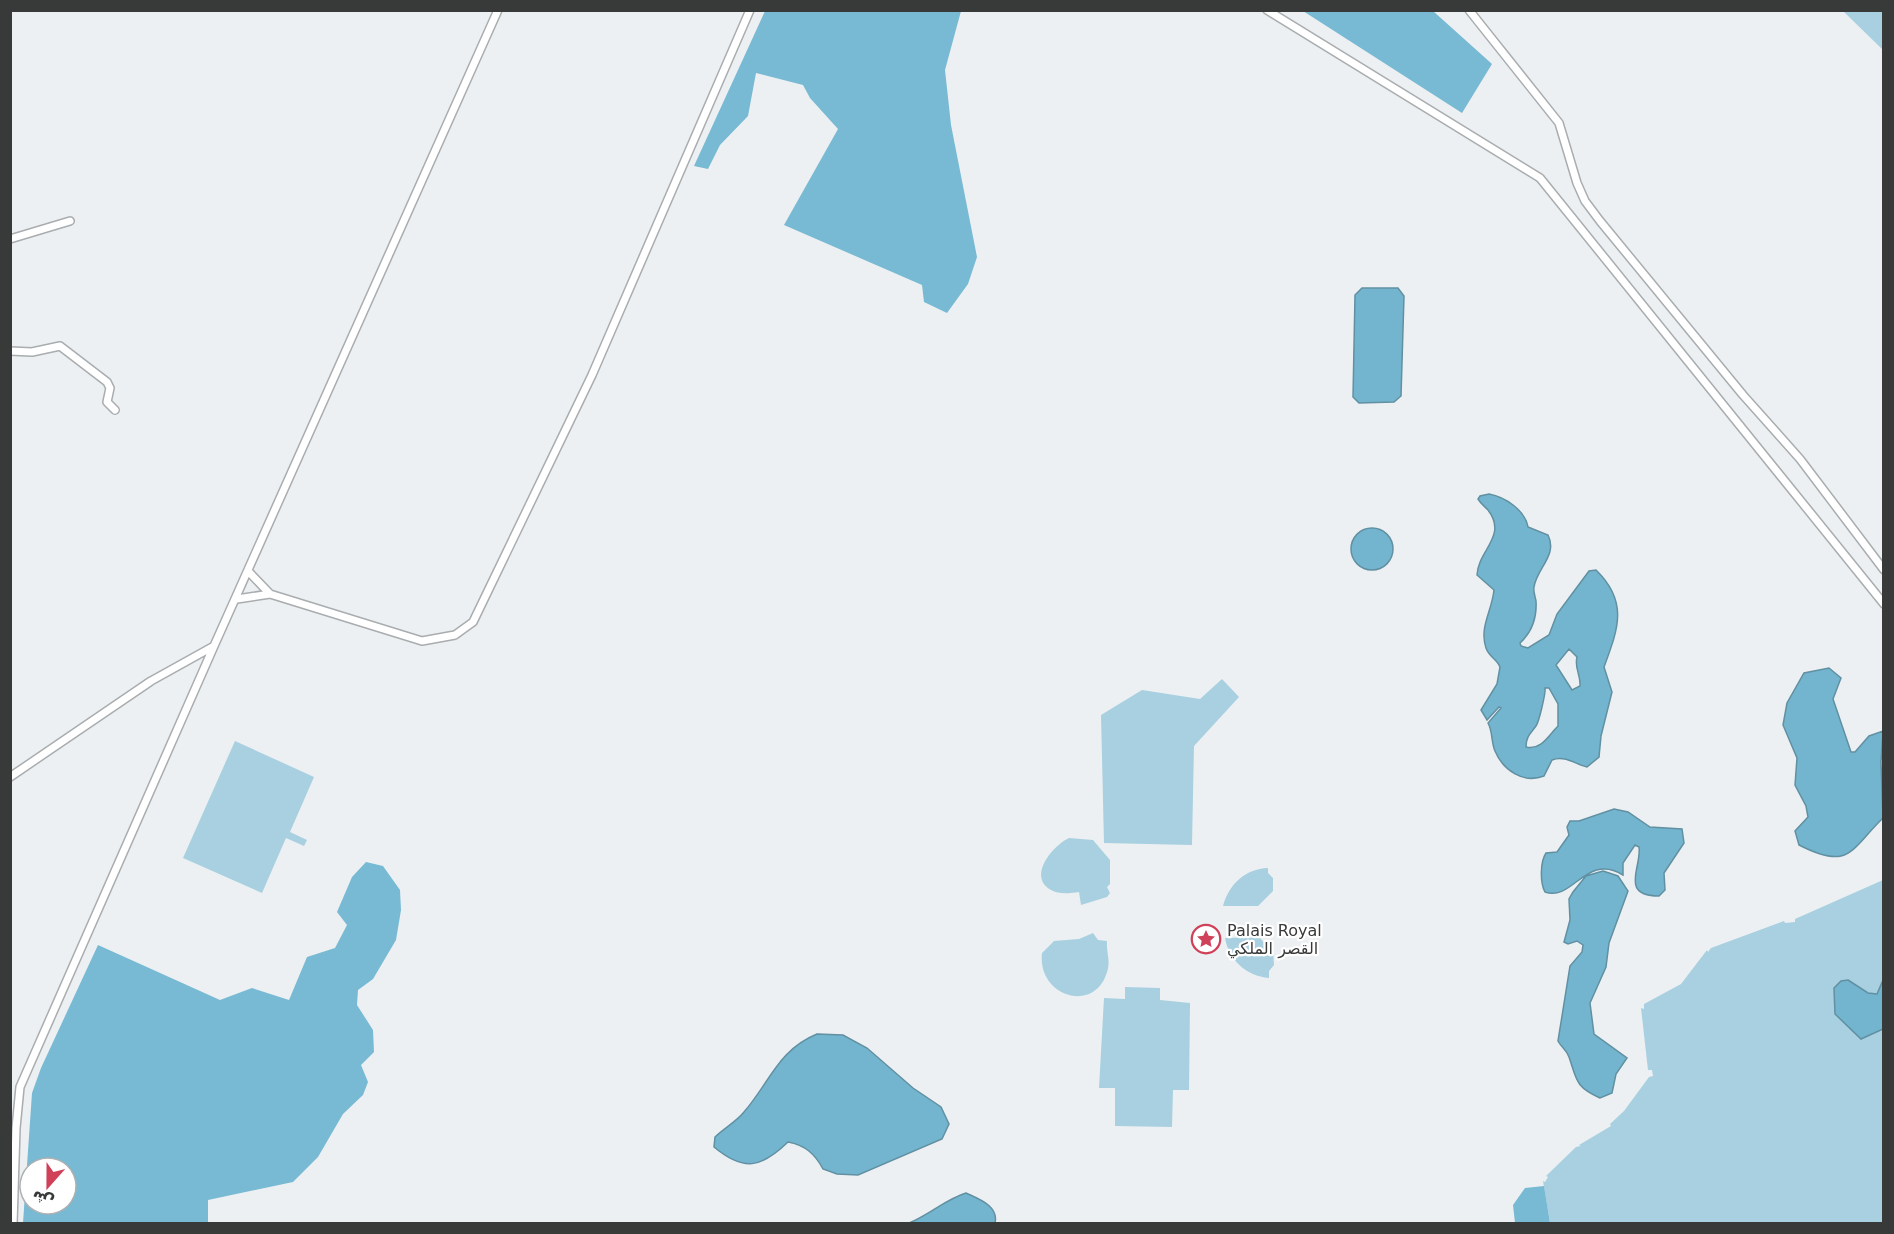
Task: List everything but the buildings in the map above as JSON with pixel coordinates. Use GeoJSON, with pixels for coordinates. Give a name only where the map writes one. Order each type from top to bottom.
{"type":"FeatureCollection","features":[{"type":"Feature","properties":{"kind":"street"},"geometry":{"type":"LineString","coordinates":[[13,1224],[17,1106],[20,1087],[498,10]]}},
{"type":"Feature","properties":{"kind":"street"},"geometry":{"type":"LineString","coordinates":[[237,599],[270,594],[422,641],[455,635],[473,622],[592,375],[750,10]]}},
{"type":"Feature","properties":{"kind":"street"},"geometry":{"type":"LineString","coordinates":[[1267,10],[1540,178],[1884,604]]}},
{"type":"Feature","properties":{"kind":"street"},"geometry":{"type":"LineString","coordinates":[[1469,10],[1559,123],[1581,192],[1600,221],[1743,395],[1800,459],[1884,570]]}},
{"type":"Feature","properties":{"kind":"street"},"geometry":{"type":"LineString","coordinates":[[10,239],[70,221]]}},
{"type":"Feature","properties":{"kind":"street"},"geometry":{"type":"LineString","coordinates":[[10,351],[32,352],[60,346],[106,382],[110,388],[107,402],[115,410]]}},
{"type":"Feature","properties":{"kind":"street"},"geometry":{"type":"LineString","coordinates":[[249,572],[270,594]]}},
{"type":"Feature","properties":{"kind":"street"},"geometry":{"type":"LineString","coordinates":[[10,777],[151,681],[214,646]]}},
{"type":"Feature","properties":{"kind":"shaded area"},"geometry":{"type":"Polygon","coordinates":[[[765,11],[961,11],[945,70],[951,125],[977,257],[968,284],[947,313],[924,302],[922,285],[784,225],[838,129],[810,98],[803,85],[756,73],[748,116],[720,145],[708,169],[694,166],[765,11]]]}},
{"type":"Feature","properties":{"kind":"shaded area"},"geometry":{"type":"Polygon","coordinates":[[[1303,11],[1433,11],[1492,64],[1462,113],[1303,11]]]}},
{"type":"Feature","properties":{"kind":"shaded area"},"geometry":{"type":"Polygon","coordinates":[[[1843,11],[1883,11],[1883,50],[1843,11]]]}},
{"type":"Feature","properties":{"kind":"shaded area"},"geometry":{"type":"Polygon","coordinates":[[[1362,288],[1398,288],[1404,296],[1401,396],[1394,402],[1359,403],[1353,397],[1355,295],[1362,288]]]}},
{"type":"Feature","properties":{"kind":"shaded area"},"geometry":{"type":"Polygon","coordinates":[[[1489,494],[1508,501],[1523,515],[1528,527],[1548,535],[1550,542],[1549,555],[1534,587],[1535,618],[1528,634],[1520,643],[1521,646],[1528,648],[1549,635],[1557,614],[1589,571],[1596,570],[1613,593],[1618,616],[1604,667],[1612,692],[1601,736],[1599,757],[1587,767],[1566,759],[1557,759],[1552,760],[1544,776],[1521,777],[1503,764],[1495,751],[1488,723],[1501,708],[1499,707],[1487,720],[1481,710],[1497,684],[1500,667],[1487,651],[1484,640],[1494,590],[1477,575],[1495,528],[1488,510],[1478,499],[1480,496],[1489,494]],[[1569,649],[1556,665],[1572,690],[1580,686],[1580,682],[1576,665],[1577,657],[1569,649]],[[1545,688],[1539,719],[1528,737],[1526,747],[1536,747],[1558,726],[1558,704],[1549,688],[1545,688]]]}},
{"type":"Feature","properties":{"kind":"shaded area"},"geometry":{"type":"Polygon","coordinates":[[[1372,528],[1380,529],[1387,534],[1392,541],[1392,557],[1387,564],[1380,569],[1372,570],[1364,569],[1357,564],[1352,557],[1351,549],[1352,541],[1357,534],[1364,529],[1372,528]]]}},
{"type":"Feature","properties":{"kind":"shaded area"},"geometry":{"type":"Polygon","coordinates":[[[1829,668],[1841,678],[1833,699],[1851,752],[1855,752],[1869,736],[1883,731],[1881,762],[1883,818],[1855,847],[1839,856],[1816,853],[1799,845],[1795,831],[1808,817],[1806,806],[1795,785],[1797,758],[1783,725],[1787,703],[1804,673],[1829,668]]]}},
{"type":"Feature","properties":{"kind":"shaded area"},"geometry":{"type":"Polygon","coordinates":[[[1222,679],[1239,697],[1194,746],[1192,845],[1104,843],[1101,715],[1142,690],[1200,699],[1222,679]]]}},
{"type":"Feature","properties":{"kind":"shaded area"},"geometry":{"type":"Polygon","coordinates":[[[235,741],[314,777],[290,832],[307,840],[304,846],[286,838],[262,893],[183,858],[235,741]]]}},
{"type":"Feature","properties":{"kind":"shaded area"},"geometry":{"type":"Polygon","coordinates":[[[1614,809],[1628,812],[1650,827],[1682,829],[1684,843],[1664,873],[1665,890],[1659,896],[1647,895],[1639,891],[1635,879],[1639,847],[1635,845],[1623,863],[1623,875],[1599,869],[1564,890],[1555,893],[1545,892],[1541,872],[1544,857],[1546,853],[1557,852],[1569,835],[1567,827],[1570,821],[1579,821],[1614,809]]]}},
{"type":"Feature","properties":{"kind":"shaded area"},"geometry":{"type":"Polygon","coordinates":[[[1069,838],[1093,840],[1110,860],[1110,884],[1107,887],[1110,893],[1107,897],[1081,905],[1079,892],[1058,893],[1044,884],[1041,878],[1045,862],[1062,842],[1069,838]]]}},
{"type":"Feature","properties":{"kind":"shaded area"},"geometry":{"type":"Polygon","coordinates":[[[366,862],[383,866],[400,890],[401,910],[396,940],[373,979],[358,990],[357,1005],[373,1030],[374,1052],[361,1065],[368,1082],[363,1095],[343,1114],[318,1157],[293,1182],[208,1200],[208,1223],[23,1223],[23,1216],[78,1216],[78,1156],[28,1156],[32,1093],[41,1068],[98,945],[220,1000],[252,988],[289,1000],[307,957],[335,948],[347,925],[337,912],[352,877],[366,862]]]}},
{"type":"Feature","properties":{"kind":"shaded area"},"geometry":{"type":"Polygon","coordinates":[[[1268,868],[1268,873],[1273,878],[1273,891],[1258,906],[1223,906],[1229,891],[1239,879],[1252,871],[1268,868]]]}},
{"type":"Feature","properties":{"kind":"shaded area"},"geometry":{"type":"Polygon","coordinates":[[[1603,871],[1618,876],[1628,891],[1609,943],[1606,967],[1590,1003],[1594,1034],[1627,1058],[1616,1074],[1612,1093],[1600,1098],[1578,1082],[1568,1054],[1558,1041],[1570,966],[1582,952],[1583,945],[1577,941],[1568,944],[1564,942],[1570,920],[1569,899],[1586,876],[1603,871]]]}},
{"type":"Feature","properties":{"kind":"shaded area"},"geometry":{"type":"Polygon","coordinates":[[[1883,880],[1883,1223],[1550,1223],[1543,1181],[1545,1182],[1548,1177],[1546,1176],[1576,1147],[1611,1126],[1610,1124],[1624,1111],[1649,1077],[1653,1076],[1652,1070],[1648,1070],[1641,1008],[1644,1009],[1644,1004],[1681,984],[1707,950],[1708,952],[1711,948],[1784,921],[1785,923],[1795,922],[1795,919],[1883,880]]]}},
{"type":"Feature","properties":{"kind":"shaded area"},"geometry":{"type":"Polygon","coordinates":[[[1093,933],[1098,940],[1107,941],[1107,972],[1101,985],[1091,993],[1080,996],[1068,995],[1048,980],[1043,968],[1042,953],[1054,941],[1079,939],[1093,933]]]}},
{"type":"Feature","properties":{"kind":"shaded area"},"geometry":{"type":"Polygon","coordinates":[[[1259,937],[1273,952],[1274,965],[1269,971],[1269,978],[1253,974],[1240,966],[1230,953],[1225,938],[1259,937]]]}},
{"type":"Feature","properties":{"kind":"shaded area"},"geometry":{"type":"Polygon","coordinates":[[[1848,980],[1868,993],[1877,994],[1883,980],[1883,1029],[1861,1039],[1835,1014],[1834,988],[1841,981],[1848,980]]]}},
{"type":"Feature","properties":{"kind":"shaded area"},"geometry":{"type":"Polygon","coordinates":[[[1125,987],[1160,988],[1160,1000],[1190,1003],[1189,1090],[1173,1090],[1172,1127],[1115,1126],[1115,1088],[1099,1088],[1104,998],[1125,999],[1125,987]]]}},
{"type":"Feature","properties":{"kind":"shaded area"},"geometry":{"type":"Polygon","coordinates":[[[817,1034],[843,1035],[867,1048],[913,1088],[941,1107],[949,1124],[942,1139],[858,1175],[837,1174],[823,1169],[809,1151],[800,1145],[788,1142],[761,1162],[752,1164],[734,1160],[714,1147],[715,1137],[744,1112],[784,1058],[804,1041],[817,1034]]]}},
{"type":"Feature","properties":{"kind":"shaded area"},"geometry":{"type":"Polygon","coordinates":[[[1544,1186],[1550,1223],[1515,1223],[1513,1205],[1525,1188],[1544,1186]]]}},
{"type":"Feature","properties":{"kind":"shaded area"},"geometry":{"type":"Polygon","coordinates":[[[966,1193],[991,1208],[994,1212],[995,1223],[909,1223],[951,1199],[966,1193]]]}},
{"type":"Feature","properties":{"kind":"place","name":"Palais Royal القصر الملكي"},"geometry":{"type":"Point","coordinates":[1206,939]}}]}
